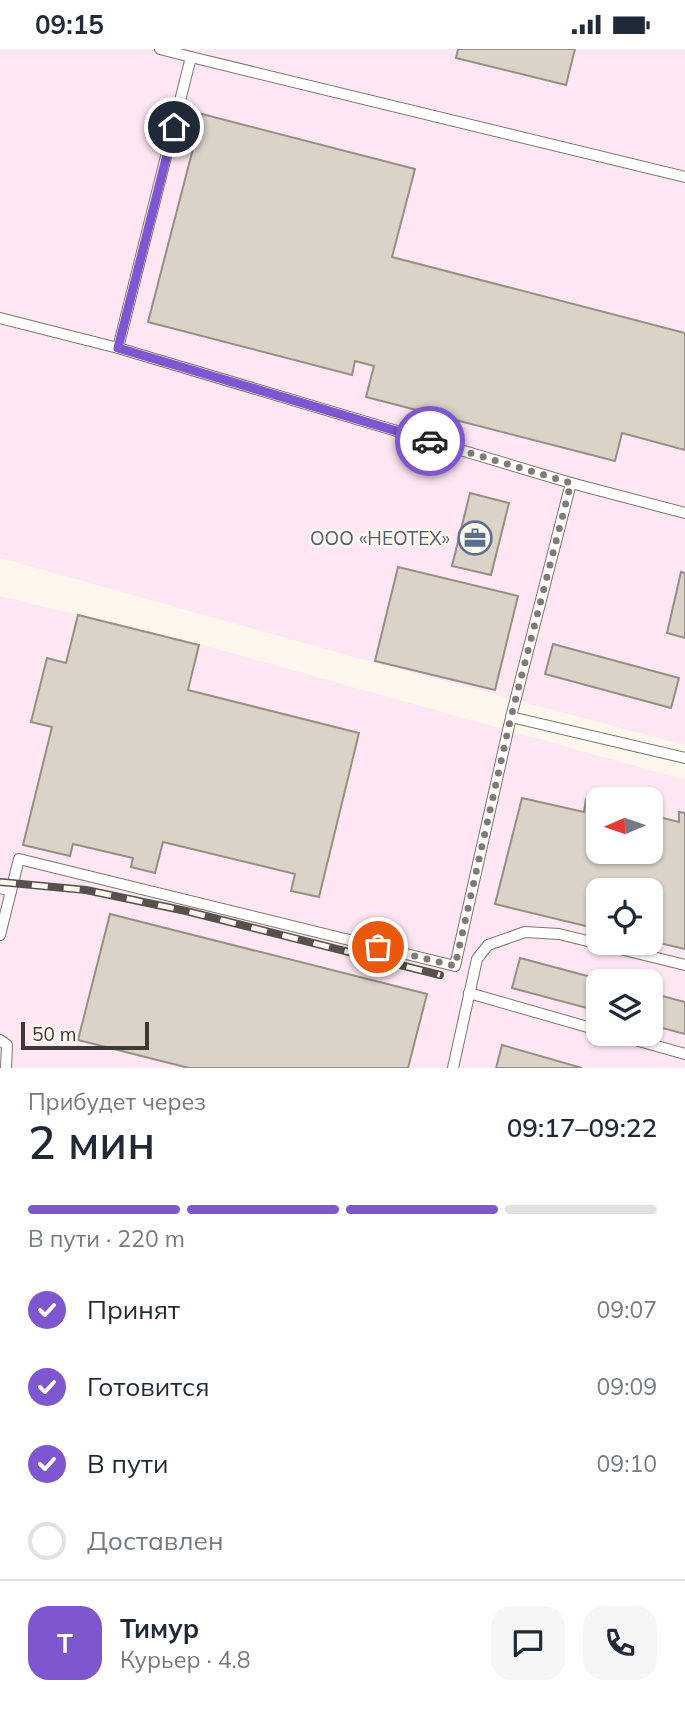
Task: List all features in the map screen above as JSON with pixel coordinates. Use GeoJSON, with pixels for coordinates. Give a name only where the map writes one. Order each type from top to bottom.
{"type":"FeatureCollection","features":[{"type":"Feature","properties":{"kind":"lane"},"geometry":{"type":"LineString","coordinates":[[160,49],[685,177]]}},
{"type":"Feature","properties":{"kind":"lane"},"geometry":{"type":"LineString","coordinates":[[118,348],[191,57]]}},
{"type":"Feature","properties":{"kind":"lane"},"geometry":{"type":"LineString","coordinates":[[0,318],[118,348],[571,483],[685,513]]}},
{"type":"Feature","properties":{"kind":"lane"},"geometry":{"type":"LineString","coordinates":[[0,935],[5,890],[19,859],[455,966],[511,717],[571,483]]}},
{"type":"Feature","properties":{"kind":"lane"},"geometry":{"type":"LineString","coordinates":[[511,717],[685,758]]}},
{"type":"Feature","properties":{"kind":"lane"},"geometry":{"type":"LineString","coordinates":[[453,1068],[477,959],[488,945],[525,932],[559,934],[685,964]]}},
{"type":"Feature","properties":{"kind":"lane"},"geometry":{"type":"LineString","coordinates":[[469,993],[586,1027]]}},
{"type":"Feature","properties":{"kind":"lane"},"geometry":{"type":"LineString","coordinates":[[0,1040],[7,1045],[6,1068]]}},
{"type":"Feature","properties":{"kind":"lane"},"geometry":{"type":"LineString","coordinates":[[657,1046],[685,1054]]}},
{"type":"Feature","properties":{"kind":"shaded area"},"geometry":{"type":"Polygon","coordinates":[[[0,49],[685,49],[685,745],[361,659],[0,558],[0,49]]]}},
{"type":"Feature","properties":{"kind":"shaded area"},"geometry":{"type":"Polygon","coordinates":[[[0,596],[200,644],[685,780],[685,1068],[0,1068],[0,596]]]}},
{"type":"Feature","properties":{"kind":"building"},"geometry":{"type":"Polygon","coordinates":[[[458,49],[575,49],[566,85],[456,58],[458,49]]]}},
{"type":"Feature","properties":{"kind":"building"},"geometry":{"type":"Polygon","coordinates":[[[202,114],[415,169],[392,257],[685,333],[685,450],[622,433],[615,461],[366,397],[374,366],[355,361],[352,375],[148,322],[202,114]]]}},
{"type":"Feature","properties":{"kind":"building"},"geometry":{"type":"Polygon","coordinates":[[[470,493],[509,503],[491,575],[452,566],[470,493]]]}},
{"type":"Feature","properties":{"kind":"building"},"geometry":{"type":"Polygon","coordinates":[[[398,567],[518,596],[495,690],[375,661],[398,567]]]}},
{"type":"Feature","properties":{"kind":"building"},"geometry":{"type":"Polygon","coordinates":[[[681,572],[685,573],[685,638],[667,633],[681,572]]]}},
{"type":"Feature","properties":{"kind":"building"},"geometry":{"type":"Polygon","coordinates":[[[78,615],[199,645],[188,690],[359,733],[319,897],[291,891],[295,874],[163,842],[155,873],[131,867],[133,858],[73,844],[70,856],[23,845],[52,727],[31,722],[47,658],[66,663],[78,615]]]}},
{"type":"Feature","properties":{"kind":"building"},"geometry":{"type":"Polygon","coordinates":[[[553,644],[679,678],[671,708],[545,674],[553,644]]]}},
{"type":"Feature","properties":{"kind":"building"},"geometry":{"type":"Polygon","coordinates":[[[522,798],[584,812],[586,799],[586,865],[663,865],[663,818],[679,822],[679,812],[685,813],[685,949],[663,944],[663,878],[586,878],[586,926],[495,904],[522,798]]]}},
{"type":"Feature","properties":{"kind":"building"},"geometry":{"type":"Polygon","coordinates":[[[110,914],[427,994],[408,1068],[189,1068],[78,1040],[110,914]]]}},
{"type":"Feature","properties":{"kind":"building"},"geometry":{"type":"Polygon","coordinates":[[[520,958],[586,976],[586,1008],[512,988],[520,958]]]}},
{"type":"Feature","properties":{"kind":"building"},"geometry":{"type":"Polygon","coordinates":[[[663,996],[685,1002],[685,1034],[663,1028],[663,996]]]}},
{"type":"Feature","properties":{"kind":"building"},"geometry":{"type":"Polygon","coordinates":[[[502,1045],[582,1068],[496,1068],[502,1045]]]}},
{"type":"Feature","properties":{"kind":"railway"},"geometry":{"type":"LineString","coordinates":[[0,882],[86,890],[186,911],[440,975]]}},
{"type":"Feature","properties":{"kind":"way so far"},"geometry":{"type":"LineString","coordinates":[[378,947],[455,966],[511,717],[571,483],[430,441]]}},
{"type":"Feature","properties":{"kind":"place","name":"ООО «НЕОТЕХ»"},"geometry":{"type":"Point","coordinates":[475,538]}},
{"type":"Feature","properties":{"kind":"route"},"geometry":{"type":"LineString","coordinates":[[174,127],[118,348],[430,441]]}}]}
